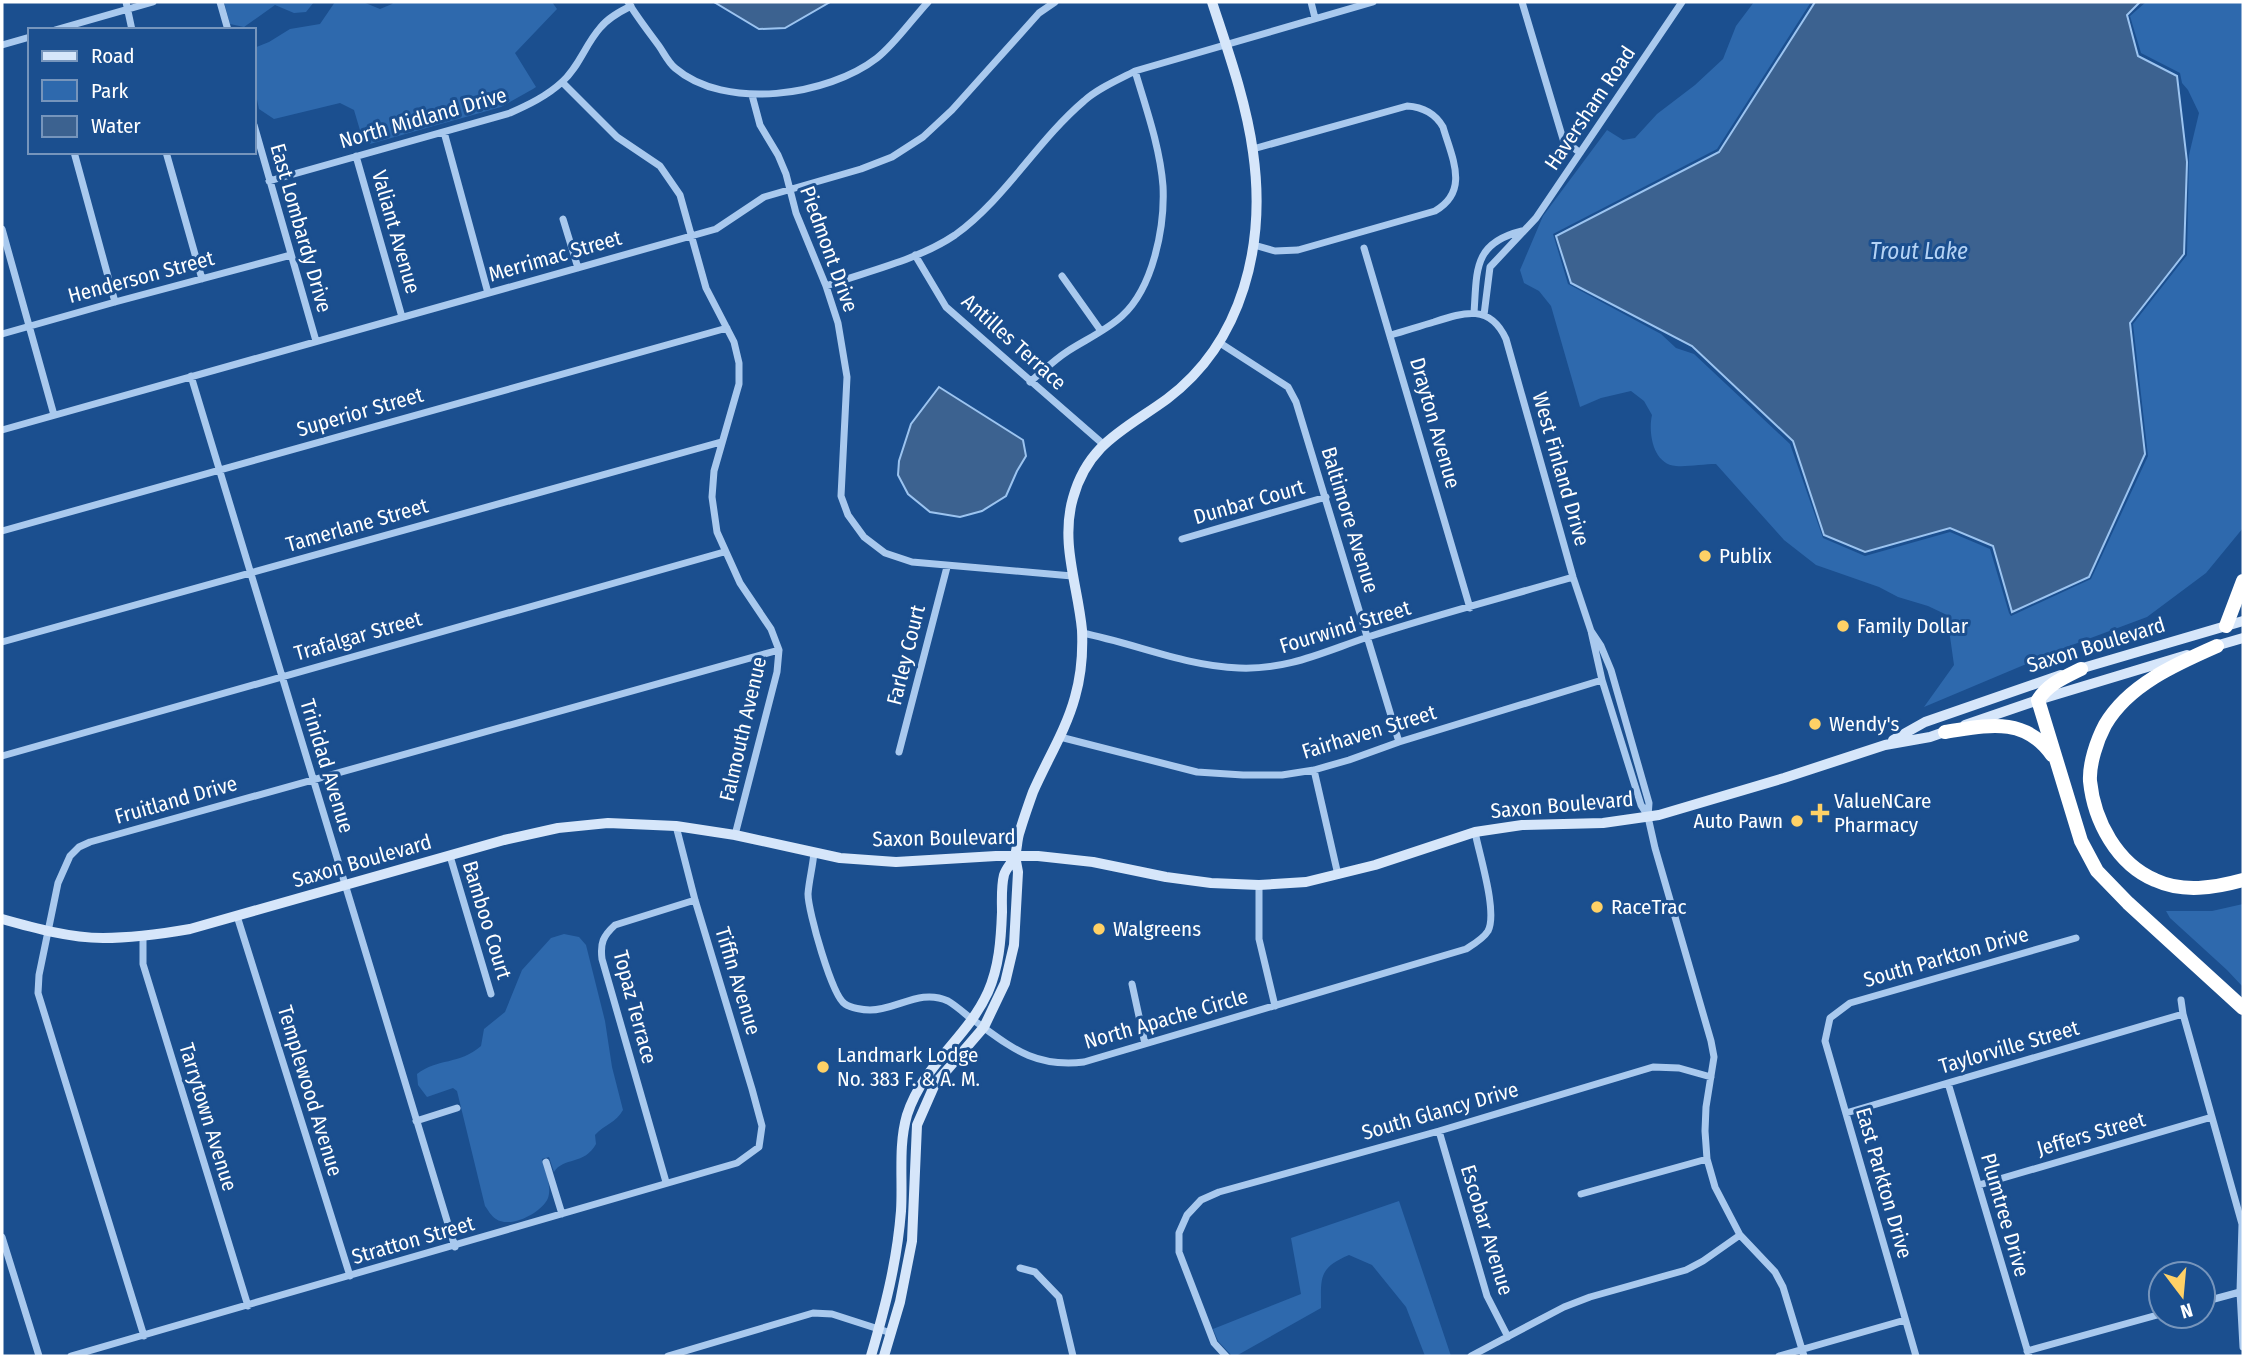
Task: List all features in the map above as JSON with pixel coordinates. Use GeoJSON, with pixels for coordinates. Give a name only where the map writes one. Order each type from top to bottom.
{"type":"FeatureCollection","features":[{"type":"Feature","properties":{"kind":"highway"},"geometry":{"type":"LineString","coordinates":[[2227,626],[2243,581]]}},
{"type":"Feature","properties":{"kind":"highway"},"geometry":{"type":"LineString","coordinates":[[2217,646],[2181,662],[2151,680],[2118,708],[2104,726],[2092,760],[2090,780],[2104,831],[2116,849],[2133,866],[2154,880],[2187,888],[2222,886],[2243,880]]}},
{"type":"Feature","properties":{"kind":"highway"},"geometry":{"type":"LineString","coordinates":[[2081,668],[2043,691],[2038,700],[2081,841],[2097,871],[2128,903],[2243,1007]]}},
{"type":"Feature","properties":{"kind":"highway"},"geometry":{"type":"LineString","coordinates":[[1945,732],[1994,725],[2012,726],[2038,740],[2056,762]]}},
{"type":"Feature","properties":{"kind":"main road"},"geometry":{"type":"LineString","coordinates":[[870,1356],[896,1257],[901,1207],[902,1140],[908,1114],[926,1075],[962,1035],[985,998],[995,971],[1000,943],[1004,874],[1015,856],[1025,814],[1075,698],[1081,663],[1082,633],[1068,534],[1073,499],[1084,471],[1103,444],[1129,423],[1168,398],[1198,372],[1220,343],[1244,290],[1254,245],[1257,186],[1253,149],[1212,2]]}},
{"type":"Feature","properties":{"kind":"main road","name":"Saxon Boulevard"},"geometry":{"type":"LineString","coordinates":[[1885,745],[1925,722],[2081,668],[2243,621]]}},
{"type":"Feature","properties":{"kind":"main road","name":"Saxon Boulevard"},"geometry":{"type":"LineString","coordinates":[[2,919],[49,931],[101,938],[143,937],[190,929],[504,840],[558,828],[608,823],[676,826],[735,835],[840,858],[896,862],[1015,856],[1059,858],[1210,883],[1259,885],[1306,882],[1338,875],[1475,832],[1522,825],[1604,823],[1648,817],[1784,778],[1885,745],[1930,737],[2038,700],[2243,639]]}},
{"type":"Feature","properties":{"kind":"main road"},"geometry":{"type":"LineString","coordinates":[[884,1356],[900,1302],[912,1241],[917,1125],[936,1084],[984,1027],[1005,983],[1014,945],[1018,872],[1015,856]]}},
{"type":"Feature","properties":{"kind":"street"},"geometry":{"type":"LineString","coordinates":[[61,28],[126,6],[153,2]]}},
{"type":"Feature","properties":{"kind":"street"},"geometry":{"type":"LineString","coordinates":[[220,2],[227,28]]}},
{"type":"Feature","properties":{"kind":"street"},"geometry":{"type":"LineString","coordinates":[[629,4],[674,67],[707,86],[752,94],[802,91],[850,74],[878,57],[928,2]]}},
{"type":"Feature","properties":{"kind":"street","name":"Merrimac Street"},"geometry":{"type":"LineString","coordinates":[[2,430],[716,229],[764,197],[871,165],[892,157],[923,137],[952,110],[1039,13],[1055,2]]}},
{"type":"Feature","properties":{"kind":"street"},"geometry":{"type":"LineString","coordinates":[[1311,2],[1315,18]]}},
{"type":"Feature","properties":{"kind":"street"},"geometry":{"type":"LineString","coordinates":[[826,286],[915,255],[954,235],[988,205],[1058,126],[1086,99],[1135,71],[1373,2]]}},
{"type":"Feature","properties":{"kind":"street"},"geometry":{"type":"LineString","coordinates":[[1522,2],[1563,139],[1580,153]]}},
{"type":"Feature","properties":{"kind":"street","name":"Haversham Road"},"geometry":{"type":"LineString","coordinates":[[1483,315],[1490,267],[1536,218],[1682,2]]}},
{"type":"Feature","properties":{"kind":"street","name":"North Midland Drive"},"geometry":{"type":"LineString","coordinates":[[269,181],[510,113],[531,104],[562,82],[579,62],[599,29],[629,4]]}},
{"type":"Feature","properties":{"kind":"street"},"geometry":{"type":"LineString","coordinates":[[126,6],[132,28]]}},
{"type":"Feature","properties":{"kind":"street"},"geometry":{"type":"LineString","coordinates":[[2,45],[28,38]]}},
{"type":"Feature","properties":{"kind":"street"},"geometry":{"type":"LineString","coordinates":[[1030,382],[1064,353],[1123,316],[1150,273],[1157,251],[1163,187],[1157,146],[1135,71]]}},
{"type":"Feature","properties":{"kind":"street","name":"Falmouth Avenue"},"geometry":{"type":"LineString","coordinates":[[562,82],[617,137],[660,166],[680,195],[706,288],[734,342],[739,363],[739,384],[714,471],[712,497],[717,532],[724,552],[740,583],[771,629],[779,650],[777,673],[735,835]]}},
{"type":"Feature","properties":{"kind":"street","name":"Piedmont Drive"},"geometry":{"type":"LineString","coordinates":[[752,94],[760,125],[786,174],[796,213],[838,323],[847,377],[841,496],[848,515],[864,537],[885,553],[912,562],[1072,576]]}},
{"type":"Feature","properties":{"kind":"street"},"geometry":{"type":"LineString","coordinates":[[1253,149],[1407,106],[1426,110],[1440,121],[1457,176],[1452,196],[1446,205],[1435,211],[1298,250],[1275,251],[1254,245]]}},
{"type":"Feature","properties":{"kind":"street","name":"East Lombardy Drive"},"geometry":{"type":"LineString","coordinates":[[256,132],[316,341]]}},
{"type":"Feature","properties":{"kind":"street"},"geometry":{"type":"LineString","coordinates":[[444,132],[488,293]]}},
{"type":"Feature","properties":{"kind":"street"},"geometry":{"type":"LineString","coordinates":[[75,154],[115,302]]}},
{"type":"Feature","properties":{"kind":"street"},"geometry":{"type":"LineString","coordinates":[[167,154],[202,279]]}},
{"type":"Feature","properties":{"kind":"street","name":"Valiant Avenue"},"geometry":{"type":"LineString","coordinates":[[356,156],[402,317]]}},
{"type":"Feature","properties":{"kind":"street"},"geometry":{"type":"LineString","coordinates":[[563,219],[578,268]]}},
{"type":"Feature","properties":{"kind":"street"},"geometry":{"type":"LineString","coordinates":[[2,229],[54,415]]}},
{"type":"Feature","properties":{"kind":"street","name":"Haversham Road"},"geometry":{"type":"LineString","coordinates":[[1474,313],[1478,264],[1484,252],[1492,243],[1522,231]]}},
{"type":"Feature","properties":{"kind":"street","name":"Drayton Avenue"},"geometry":{"type":"LineString","coordinates":[[1364,248],[1471,608]]}},
{"type":"Feature","properties":{"kind":"street","name":"Henderson Street"},"geometry":{"type":"LineString","coordinates":[[2,334],[290,255]]}},
{"type":"Feature","properties":{"kind":"street","name":"Antilles Terrace"},"geometry":{"type":"LineString","coordinates":[[915,255],[946,307],[1103,444]]}},
{"type":"Feature","properties":{"kind":"street"},"geometry":{"type":"LineString","coordinates":[[1062,276],[1101,331]]}},
{"type":"Feature","properties":{"kind":"street"},"geometry":{"type":"LineString","coordinates":[[1391,335],[1457,315],[1483,315]]}},
{"type":"Feature","properties":{"kind":"street","name":"West Finland Drive"},"geometry":{"type":"LineString","coordinates":[[1483,315],[1493,319],[1501,327],[1506,339],[1573,577],[1591,631],[1602,681],[1641,806],[1648,817]]}},
{"type":"Feature","properties":{"kind":"street","name":"Superior Street"},"geometry":{"type":"LineString","coordinates":[[2,531],[727,328]]}},
{"type":"Feature","properties":{"kind":"street","name":"Baltimore Avenue"},"geometry":{"type":"LineString","coordinates":[[1220,343],[1287,387],[1296,402],[1399,742]]}},
{"type":"Feature","properties":{"kind":"street","name":"Trinidad Avenue"},"geometry":{"type":"LineString","coordinates":[[191,376],[455,1247]]}},
{"type":"Feature","properties":{"kind":"street","name":"Tamerlane Street"},"geometry":{"type":"LineString","coordinates":[[2,642],[721,442]]}},
{"type":"Feature","properties":{"kind":"street","name":"Dunbar Court"},"geometry":{"type":"LineString","coordinates":[[1182,539],[1326,498]]}},
{"type":"Feature","properties":{"kind":"street","name":"Trafalgar Street"},"geometry":{"type":"LineString","coordinates":[[2,756],[724,552]]}},
{"type":"Feature","properties":{"kind":"street","name":"Farley Court"},"geometry":{"type":"LineString","coordinates":[[900,752],[947,567]]}},
{"type":"Feature","properties":{"kind":"street","name":"Fourwind Street"},"geometry":{"type":"LineString","coordinates":[[1082,633],[1193,661],[1237,668],[1271,667],[1312,658],[1367,637],[1573,577]]}},
{"type":"Feature","properties":{"kind":"street","name":"West Finland Drive"},"geometry":{"type":"LineString","coordinates":[[1591,631],[1611,670],[1649,803],[1648,817],[1655,848],[1711,1041],[1714,1057],[1706,1107],[1707,1159],[1715,1187],[1740,1235],[1775,1272],[1783,1287],[1803,1353]]}},
{"type":"Feature","properties":{"kind":"street","name":"Fruitland Drive"},"geometry":{"type":"LineString","coordinates":[[144,1336],[38,993],[38,975],[58,883],[70,856],[90,842],[779,650]]}},
{"type":"Feature","properties":{"kind":"street"},"geometry":{"type":"LineString","coordinates":[[1602,681],[1605,674],[1611,670]]}},
{"type":"Feature","properties":{"kind":"street","name":"Fairhaven Street"},"geometry":{"type":"LineString","coordinates":[[1060,737],[1197,772],[1282,775],[1314,770],[1349,760],[1399,742],[1602,681]]}},
{"type":"Feature","properties":{"kind":"street"},"geometry":{"type":"LineString","coordinates":[[1314,770],[1338,875]]}},
{"type":"Feature","properties":{"kind":"street","name":"Tiffin Avenue"},"geometry":{"type":"LineString","coordinates":[[676,826],[695,900],[752,1089],[761,1126],[759,1147]]}},
{"type":"Feature","properties":{"kind":"street","name":"North Apache Circle"},"geometry":{"type":"LineString","coordinates":[[814,852],[808,895],[809,910],[834,991],[844,1003],[858,1008],[881,1009],[913,998],[930,997],[947,1001],[1018,1051],[1051,1063],[1084,1062],[1466,949],[1488,931],[1491,909],[1475,832]]}},
{"type":"Feature","properties":{"kind":"street","name":"Bamboo Court"},"geometry":{"type":"LineString","coordinates":[[450,856],[491,995]]}},
{"type":"Feature","properties":{"kind":"street"},"geometry":{"type":"LineString","coordinates":[[1259,885],[1259,939],[1275,1006]]}},
{"type":"Feature","properties":{"kind":"street","name":"Topaz Terrace"},"geometry":{"type":"LineString","coordinates":[[666,1182],[601,959],[600,943],[615,925],[695,900]]}},
{"type":"Feature","properties":{"kind":"street","name":"Templewood Avenue"},"geometry":{"type":"LineString","coordinates":[[237,916],[350,1276]]}},
{"type":"Feature","properties":{"kind":"street","name":"Tarrytown Avenue"},"geometry":{"type":"LineString","coordinates":[[143,937],[143,964],[248,1306]]}},
{"type":"Feature","properties":{"kind":"street","name":"South Parkton Drive"},"geometry":{"type":"LineString","coordinates":[[1830,1018],[1850,1003],[2076,937]]}},
{"type":"Feature","properties":{"kind":"street"},"geometry":{"type":"LineString","coordinates":[[1132,984],[1145,1044]]}},
{"type":"Feature","properties":{"kind":"street"},"geometry":{"type":"LineString","coordinates":[[2181,1000],[2242,1224],[2240,1292],[2243,1347]]}},
{"type":"Feature","properties":{"kind":"street","name":"Taylorville Street"},"geometry":{"type":"LineString","coordinates":[[1846,1113],[2183,1014]]}},
{"type":"Feature","properties":{"kind":"street","name":"East Parkton Drive"},"geometry":{"type":"LineString","coordinates":[[1830,1018],[1825,1041],[1916,1356]]}},
{"type":"Feature","properties":{"kind":"street","name":"South Glancy Drive"},"geometry":{"type":"LineString","coordinates":[[1226,1356],[1214,1343],[1179,1252],[1179,1233],[1187,1215],[1201,1200],[1219,1192],[1653,1067],[1679,1068],[1711,1077]]}},
{"type":"Feature","properties":{"kind":"street","name":"Plumtree Drive"},"geometry":{"type":"LineString","coordinates":[[1948,1083],[2028,1354]]}},
{"type":"Feature","properties":{"kind":"street"},"geometry":{"type":"LineString","coordinates":[[416,1121],[457,1108]]}},
{"type":"Feature","properties":{"kind":"street","name":"Jeffers Street"},"geometry":{"type":"LineString","coordinates":[[1979,1185],[2212,1117]]}},
{"type":"Feature","properties":{"kind":"street","name":"Escobar Avenue"},"geometry":{"type":"LineString","coordinates":[[1439,1130],[1487,1296],[1508,1337]]}},
{"type":"Feature","properties":{"kind":"street","name":"Stratton Street"},"geometry":{"type":"LineString","coordinates":[[71,1356],[455,1247],[737,1163],[759,1147]]}},
{"type":"Feature","properties":{"kind":"street"},"geometry":{"type":"LineString","coordinates":[[1581,1194],[1707,1159]]}},
{"type":"Feature","properties":{"kind":"street"},"geometry":{"type":"LineString","coordinates":[[546,1162],[562,1214]]}},
{"type":"Feature","properties":{"kind":"street"},"geometry":{"type":"LineString","coordinates":[[1471,1356],[1581,1300],[1686,1270],[1740,1235]]}},
{"type":"Feature","properties":{"kind":"street"},"geometry":{"type":"LineString","coordinates":[[2,1237],[38,1356]]}},
{"type":"Feature","properties":{"kind":"street"},"geometry":{"type":"LineString","coordinates":[[1020,1268],[1035,1272],[1059,1297],[1073,1356]]}},
{"type":"Feature","properties":{"kind":"street"},"geometry":{"type":"LineString","coordinates":[[2217,1298],[2240,1292]]}},
{"type":"Feature","properties":{"kind":"street"},"geometry":{"type":"LineString","coordinates":[[668,1356],[813,1313],[832,1314],[891,1333]]}},
{"type":"Feature","properties":{"kind":"street"},"geometry":{"type":"LineString","coordinates":[[2028,1354],[2147,1318]]}},
{"type":"Feature","properties":{"kind":"street"},"geometry":{"type":"LineString","coordinates":[[1779,1356],[1803,1353],[1905,1320]]}},
{"type":"Feature","properties":{"kind":"green space"},"geometry":{"type":"Polygon","coordinates":[[[224,2],[314,2],[306,12],[294,13],[275,5],[244,27],[230,24],[224,2]]]}},
{"type":"Feature","properties":{"kind":"green space"},"geometry":{"type":"Polygon","coordinates":[[[335,2],[363,2],[380,9],[394,2],[552,2],[557,9],[515,53],[536,87],[501,107],[370,144],[362,137],[354,110],[340,103],[274,119],[259,109],[256,95],[256,47],[290,29],[320,24],[335,2]]]}},
{"type":"Feature","properties":{"kind":"green space"},"geometry":{"type":"Polygon","coordinates":[[[1754,2],[1811,2],[1717,149],[1553,234],[1568,284],[1661,334],[1676,348],[1694,354],[1790,444],[1823,538],[1865,556],[1950,532],[1990,549],[2011,616],[2091,579],[2148,456],[2133,324],[2187,255],[2189,155],[2199,113],[2182,83],[2180,73],[2141,53],[2130,16],[2146,2],[2243,2],[2243,528],[2206,573],[2147,617],[2064,648],[1924,707],[1954,665],[1947,615],[1816,565],[1784,540],[1716,464],[1676,466],[1662,460],[1652,439],[1652,415],[1644,401],[1631,391],[1601,398],[1580,407],[1551,306],[1539,291],[1524,283],[1520,270],[1543,216],[1607,130],[1623,140],[1635,138],[1657,114],[1723,59],[1736,26],[1754,2]]]}},
{"type":"Feature","properties":{"kind":"green space"},"geometry":{"type":"Polygon","coordinates":[[[2243,904],[2243,987],[2170,918],[2166,911],[2212,911],[2243,904]]]}},
{"type":"Feature","properties":{"kind":"green space"},"geometry":{"type":"Polygon","coordinates":[[[564,934],[579,937],[586,945],[623,1110],[595,1135],[596,1144],[586,1155],[563,1164],[554,1172],[549,1157],[542,1159],[549,1188],[545,1204],[525,1218],[502,1222],[485,1206],[457,1091],[453,1088],[427,1097],[418,1085],[417,1074],[465,1056],[481,1046],[484,1029],[505,1012],[522,970],[551,938],[564,934]]]}},
{"type":"Feature","properties":{"kind":"green space"},"geometry":{"type":"Polygon","coordinates":[[[1399,1201],[1451,1356],[1425,1356],[1406,1307],[1372,1265],[1349,1255],[1332,1265],[1323,1275],[1321,1308],[1236,1356],[1232,1356],[1218,1341],[1213,1329],[1301,1294],[1291,1238],[1399,1201]]]}},
{"type":"Feature","properties":{"kind":"water"},"geometry":{"type":"Polygon","coordinates":[[[714,2],[830,2],[785,28],[759,29],[714,2]]]}},
{"type":"Feature","properties":{"kind":"water","name":"Trout Lake"},"geometry":{"type":"Polygon","coordinates":[[[1815,2],[2140,2],[2127,15],[2138,56],[2177,76],[2187,162],[2184,254],[2130,323],[2145,454],[2089,577],[2012,612],[1993,546],[1950,528],[1865,552],[1824,535],[1793,441],[1692,346],[1571,283],[1556,236],[1719,152],[1815,2]]]}},
{"type":"Feature","properties":{"kind":"water"},"geometry":{"type":"Polygon","coordinates":[[[939,387],[1023,440],[1026,456],[1006,496],[982,511],[960,517],[930,512],[908,494],[898,475],[899,461],[911,424],[939,387]]]}},
{"type":"Feature","properties":{"kind":"place","name":"Publix"},"geometry":{"type":"Point","coordinates":[1705,556]}},
{"type":"Feature","properties":{"kind":"place","name":"Family Dollar"},"geometry":{"type":"Point","coordinates":[1843,626]}},
{"type":"Feature","properties":{"kind":"place","name":"Wendy's"},"geometry":{"type":"Point","coordinates":[1815,724]}},
{"type":"Feature","properties":{"kind":"place","name":"ValueNCare Pharmacy"},"geometry":{"type":"Point","coordinates":[1820,813]}},
{"type":"Feature","properties":{"kind":"place","name":"Auto Pawn"},"geometry":{"type":"Point","coordinates":[1797,821]}},
{"type":"Feature","properties":{"kind":"place","name":"RaceTrac"},"geometry":{"type":"Point","coordinates":[1597,907]}},
{"type":"Feature","properties":{"kind":"place","name":"Walgreens"},"geometry":{"type":"Point","coordinates":[1099,929]}},
{"type":"Feature","properties":{"kind":"place","name":"Landmark Lodge No. 383 F. & A. M."},"geometry":{"type":"Point","coordinates":[823,1067]}}]}
